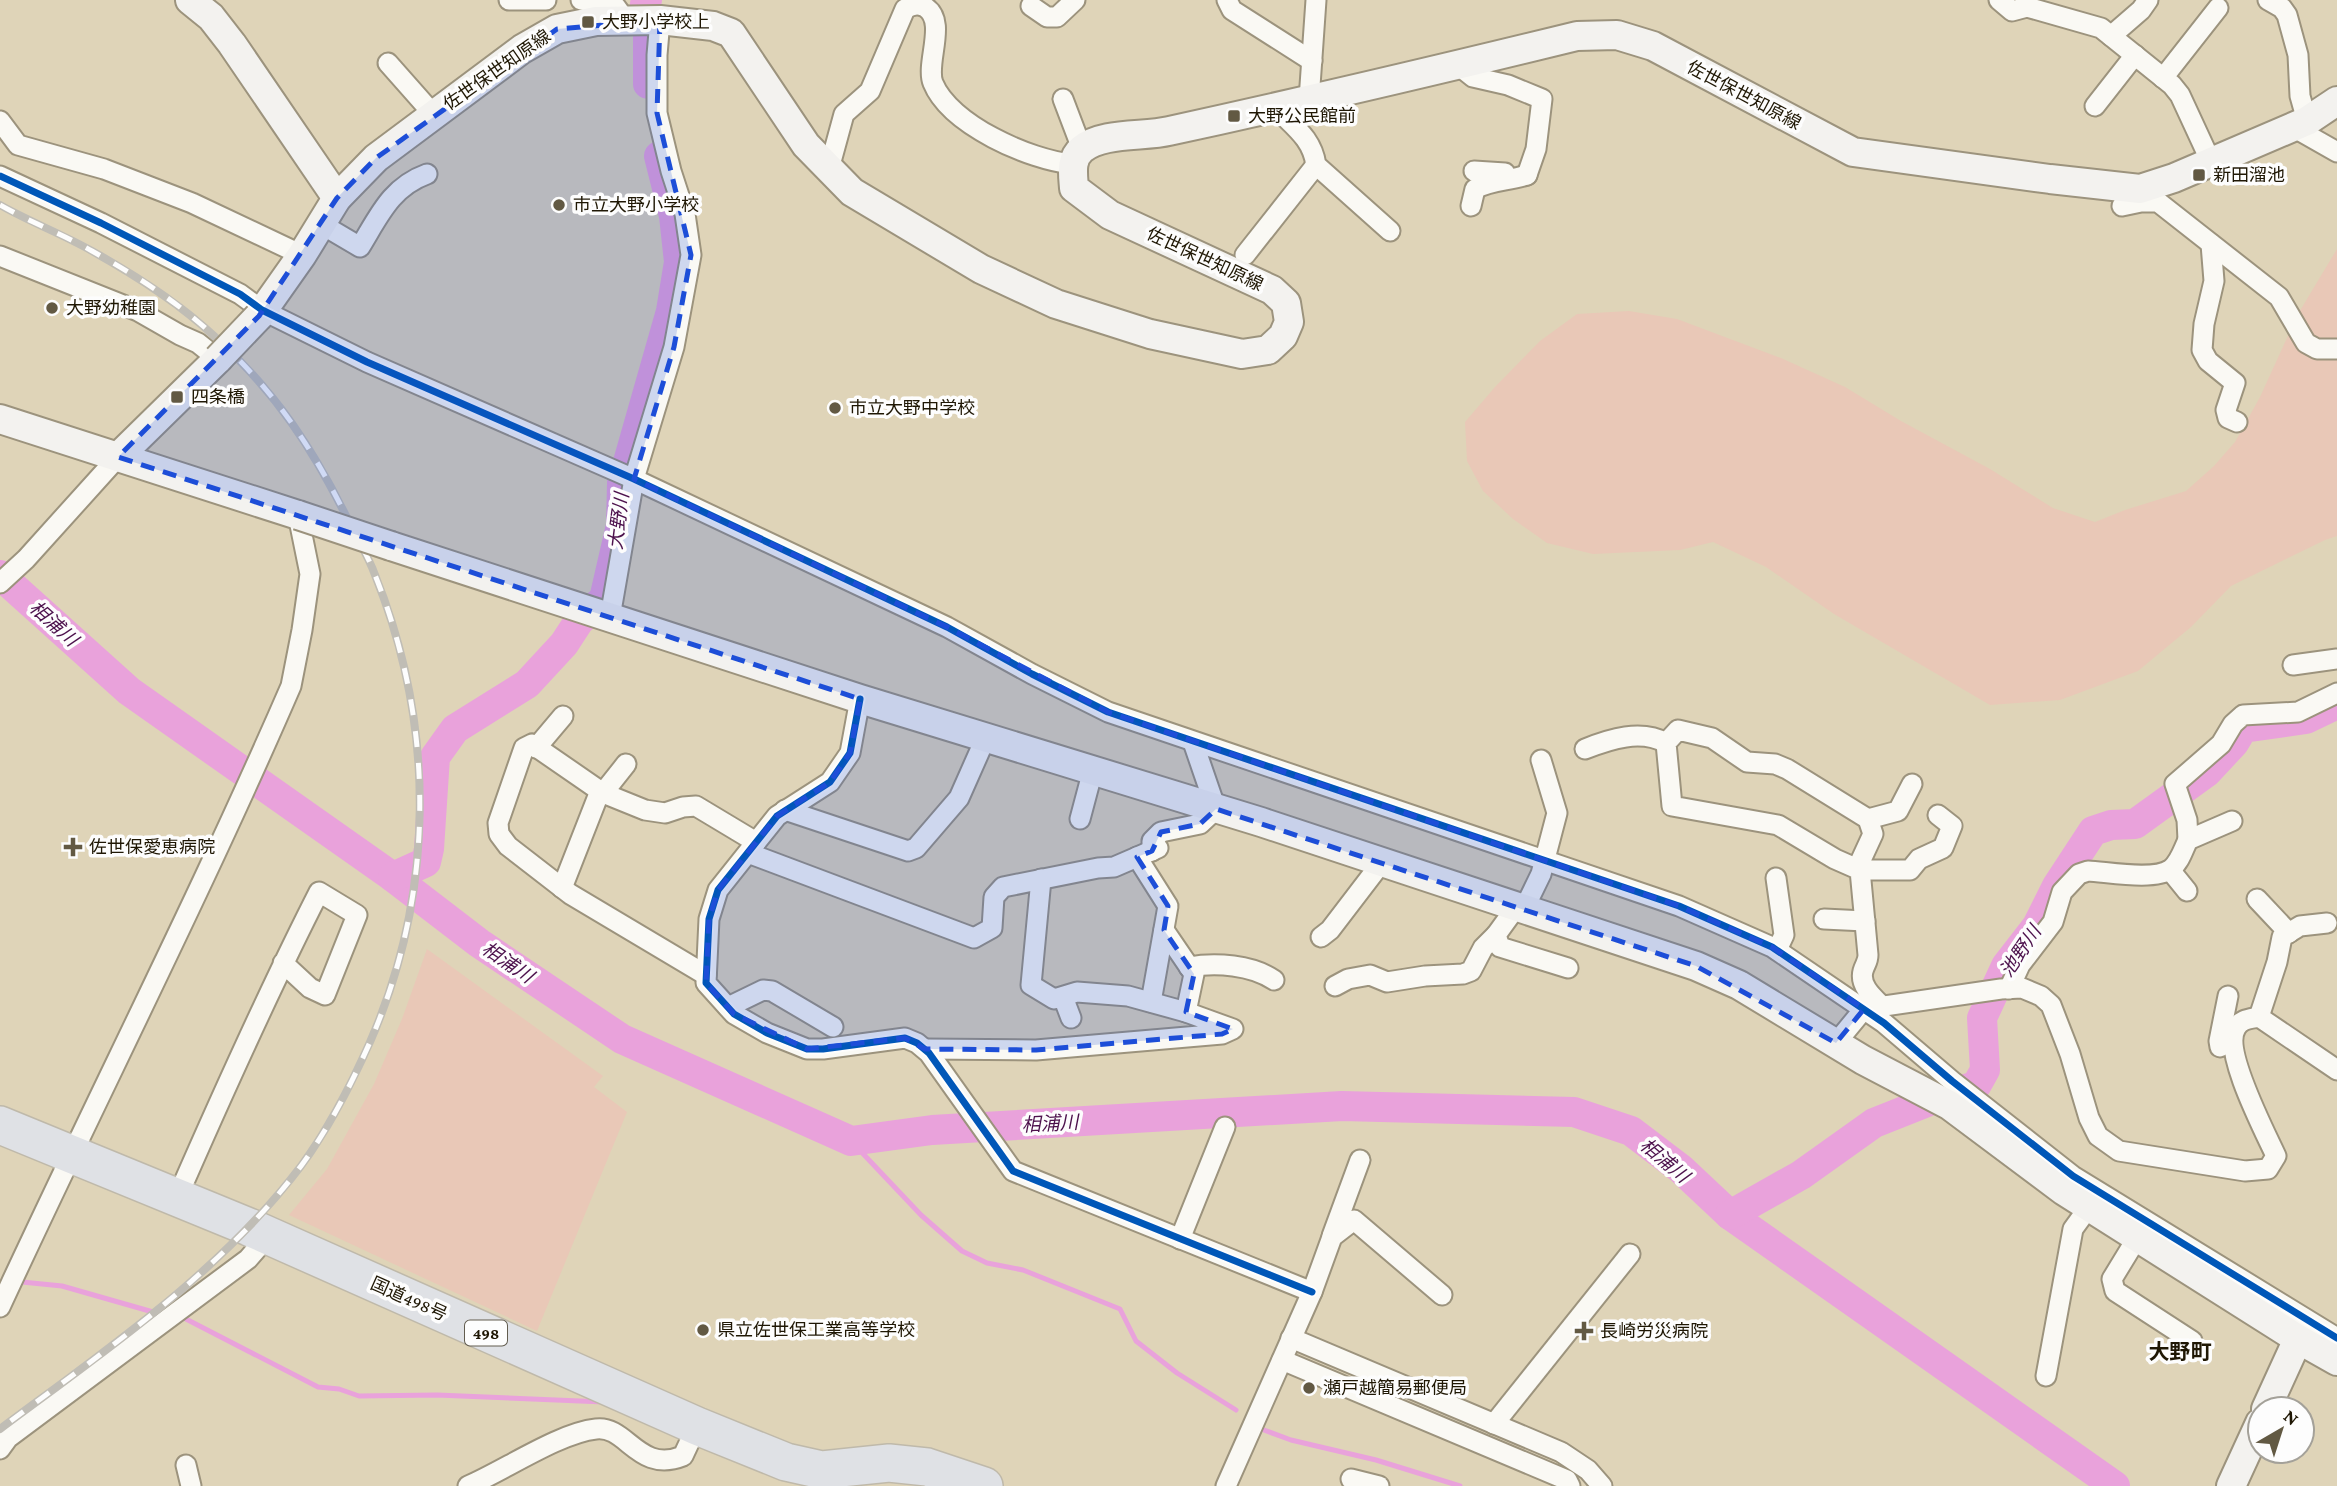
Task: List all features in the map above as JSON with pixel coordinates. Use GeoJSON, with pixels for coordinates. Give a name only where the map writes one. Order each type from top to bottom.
{"type":"FeatureCollection","features":[{"type":"Feature","properties":{"kind":"highway","name":"国道498号"},"geometry":{"type":"LineString","coordinates":[[0,1125],[268,1236],[697,1426],[825,1478],[889,1463],[927,1467],[984,1486]]}},
{"type":"Feature","properties":{"kind":"main road"},"geometry":{"type":"LineString","coordinates":[[190,0],[211,17],[232,44],[337,198]]}},
{"type":"Feature","properties":{"kind":"main road","name":"佐世保世知原線"},"geometry":{"type":"LineString","coordinates":[[118,457],[218,359],[260,313],[302,255],[337,198],[376,158],[522,49],[557,29],[596,21],[618,9],[660,20],[713,26],[731,33],[806,145],[852,192],[981,270],[1056,304],[1150,334],[1242,354],[1268,350],[1283,336],[1289,322],[1286,303],[1272,290],[1110,215],[1074,188],[1077,156],[1104,138],[1153,135],[1577,36],[1617,35],[1653,46],[1853,152],[2140,189],[2150,194],[2174,178],[2300,124],[2337,101]]}},
{"type":"Feature","properties":{"kind":"main road"},"geometry":{"type":"LineString","coordinates":[[0,419],[860,699],[1216,808],[1696,966],[1739,985],[1918,1090],[1958,1095],[2064,1191],[2337,1361]]}},
{"type":"Feature","properties":{"kind":"main road"},"geometry":{"type":"LineString","coordinates":[[2272,1395],[2298,1339]]}},
{"type":"Feature","properties":{"kind":"main road"},"geometry":{"type":"LineString","coordinates":[[2233,1483],[2246,1454]]}},
{"type":"Feature","properties":{"kind":"street"},"geometry":{"type":"LineString","coordinates":[[509,0],[546,0]]}},
{"type":"Feature","properties":{"kind":"street"},"geometry":{"type":"LineString","coordinates":[[581,0],[618,9]]}},
{"type":"Feature","properties":{"kind":"street"},"geometry":{"type":"LineString","coordinates":[[1031,6],[1047,17],[1056,17],[1075,0]]}},
{"type":"Feature","properties":{"kind":"street"},"geometry":{"type":"LineString","coordinates":[[1227,0],[1232,10],[1312,61]]}},
{"type":"Feature","properties":{"kind":"street"},"geometry":{"type":"LineString","coordinates":[[1309,100],[1316,0]]}},
{"type":"Feature","properties":{"kind":"street"},"geometry":{"type":"LineString","coordinates":[[1999,0],[2012,11],[2043,6],[2101,28],[2180,95],[2211,162]]}},
{"type":"Feature","properties":{"kind":"street"},"geometry":{"type":"LineString","coordinates":[[2111,36],[2141,10],[2148,0]]}},
{"type":"Feature","properties":{"kind":"street"},"geometry":{"type":"LineString","coordinates":[[2279,3],[2287,15],[2298,55],[2300,124],[2337,152]]}},
{"type":"Feature","properties":{"kind":"street"},"geometry":{"type":"LineString","coordinates":[[829,169],[844,114],[870,91],[902,5],[923,5],[936,22],[932,80],[944,104],[973,126],[1015,149],[1054,162],[1077,156],[1063,99]]}},
{"type":"Feature","properties":{"kind":"street"},"geometry":{"type":"LineString","coordinates":[[2163,78],[2218,8]]}},
{"type":"Feature","properties":{"kind":"street"},"geometry":{"type":"LineString","coordinates":[[610,617],[634,479],[674,347],[691,255],[685,214],[657,113],[660,20]]}},
{"type":"Feature","properties":{"kind":"street"},"geometry":{"type":"LineString","coordinates":[[2095,106],[2135,55]]}},
{"type":"Feature","properties":{"kind":"street"},"geometry":{"type":"LineString","coordinates":[[388,63],[433,116]]}},
{"type":"Feature","properties":{"kind":"street"},"geometry":{"type":"LineString","coordinates":[[1458,65],[1474,77],[1508,85],[1542,99],[1536,149],[1527,174],[1508,181],[1486,183],[1475,189],[1471,206]]}},
{"type":"Feature","properties":{"kind":"street"},"geometry":{"type":"LineString","coordinates":[[1276,108],[1310,142],[1316,165],[1390,231]]}},
{"type":"Feature","properties":{"kind":"street"},"geometry":{"type":"LineString","coordinates":[[0,121],[9,144],[104,169],[192,203],[302,255]]}},
{"type":"Feature","properties":{"kind":"street"},"geometry":{"type":"LineString","coordinates":[[1245,255],[1316,165]]}},
{"type":"Feature","properties":{"kind":"street"},"geometry":{"type":"LineString","coordinates":[[1474,171],[1527,174]]}},
{"type":"Feature","properties":{"kind":"street"},"geometry":{"type":"LineString","coordinates":[[321,225],[360,247],[386,203],[409,181],[427,174]]}},
{"type":"Feature","properties":{"kind":"street"},"geometry":{"type":"LineString","coordinates":[[0,176],[101,222],[240,294],[260,313],[634,479],[947,627],[1108,712],[1679,906],[1777,950],[1874,1008]]}},
{"type":"Feature","properties":{"kind":"street"},"geometry":{"type":"LineString","coordinates":[[2122,206],[2150,194],[2279,297],[2306,343],[2316,349],[2337,349]]}},
{"type":"Feature","properties":{"kind":"street"},"geometry":{"type":"LineString","coordinates":[[2211,244],[2214,281],[2204,324],[2202,350],[2208,361],[2235,383],[2226,410],[2228,418],[2237,422]]}},
{"type":"Feature","properties":{"kind":"street"},"geometry":{"type":"LineString","coordinates":[[0,256],[138,311],[198,342],[218,359]]}},
{"type":"Feature","properties":{"kind":"street"},"geometry":{"type":"LineString","coordinates":[[0,583],[26,559],[118,457]]}},
{"type":"Feature","properties":{"kind":"street"},"geometry":{"type":"LineString","coordinates":[[0,1307],[71,1154],[121,1055],[291,686],[310,574],[298,515]]}},
{"type":"Feature","properties":{"kind":"street"},"geometry":{"type":"LineString","coordinates":[[2293,664],[2337,659]]}},
{"type":"Feature","properties":{"kind":"street"},"geometry":{"type":"LineString","coordinates":[[2000,990],[2053,922],[2062,892],[2079,874],[2088,871],[2156,876],[2170,870],[2179,860],[2188,840],[2187,820],[2175,784],[2221,744],[2233,724],[2243,715],[2298,712],[2337,692]]}},
{"type":"Feature","properties":{"kind":"street"},"geometry":{"type":"LineString","coordinates":[[860,699],[850,753],[830,782],[777,816],[718,890],[709,919],[706,983],[734,1014],[767,1034],[807,1049],[905,1038],[918,1043],[927,1051],[1013,1171],[1311,1292]]}},
{"type":"Feature","properties":{"kind":"street"},"geometry":{"type":"LineString","coordinates":[[536,748],[563,716]]}},
{"type":"Feature","properties":{"kind":"street"},"geometry":{"type":"LineString","coordinates":[[1938,815],[1952,826],[1944,848],[1919,859],[1910,870],[1860,870],[1826,855],[1778,825],[1672,806],[1666,743],[1678,730],[1712,738],[1747,762],[1775,764],[1787,769],[1868,819],[1874,834],[1861,860],[1860,870],[1868,962],[1862,979],[1871,995],[1874,1008],[1884,1023],[1958,1095],[2073,1176],[2337,1338]]}},
{"type":"Feature","properties":{"kind":"street"},"geometry":{"type":"LineString","coordinates":[[1585,749],[1612,739],[1654,736],[1666,743]]}},
{"type":"Feature","properties":{"kind":"street"},"geometry":{"type":"LineString","coordinates":[[785,810],[908,851],[916,848],[958,798],[986,737]]}},
{"type":"Feature","properties":{"kind":"street"},"geometry":{"type":"LineString","coordinates":[[1151,1002],[1168,906],[1149,852],[1152,841],[1161,832],[1199,824],[1216,808],[1193,742]]}},
{"type":"Feature","properties":{"kind":"street"},"geometry":{"type":"LineString","coordinates":[[706,975],[562,888],[508,846],[499,834],[498,823],[524,748],[532,744],[601,792],[645,810],[665,813],[696,806],[752,848],[974,938],[992,928],[994,897],[1003,887],[1098,867],[1114,867],[1149,852]]}},
{"type":"Feature","properties":{"kind":"street"},"geometry":{"type":"LineString","coordinates":[[1335,986],[1348,979],[1370,975],[1387,982],[1471,971],[1483,948],[1521,907],[1541,874],[1557,813],[1541,760]]}},
{"type":"Feature","properties":{"kind":"street"},"geometry":{"type":"LineString","coordinates":[[562,888],[601,792],[626,763]]}},
{"type":"Feature","properties":{"kind":"street"},"geometry":{"type":"LineString","coordinates":[[1080,819],[1094,770]]}},
{"type":"Feature","properties":{"kind":"street"},"geometry":{"type":"LineString","coordinates":[[1868,819],[1898,811],[1912,784]]}},
{"type":"Feature","properties":{"kind":"street"},"geometry":{"type":"LineString","coordinates":[[2188,840],[2232,821]]}},
{"type":"Feature","properties":{"kind":"street"},"geometry":{"type":"LineString","coordinates":[[1321,937],[1330,930],[1382,862]]}},
{"type":"Feature","properties":{"kind":"street"},"geometry":{"type":"LineString","coordinates":[[2170,870],[2187,891]]}},
{"type":"Feature","properties":{"kind":"street"},"geometry":{"type":"LineString","coordinates":[[1776,878],[1784,935],[1777,950]]}},
{"type":"Feature","properties":{"kind":"street"},"geometry":{"type":"LineString","coordinates":[[927,1051],[1036,1050],[1222,1034],[1233,1029],[1186,1012],[1128,996],[1077,992],[1054,999],[1031,985],[1041,879]]}},
{"type":"Feature","properties":{"kind":"street"},"geometry":{"type":"LineString","coordinates":[[177,1198],[249,1034],[283,963],[319,892],[357,915],[325,995],[310,988],[283,963]]}},
{"type":"Feature","properties":{"kind":"street"},"geometry":{"type":"LineString","coordinates":[[2257,899],[2289,933]]}},
{"type":"Feature","properties":{"kind":"street"},"geometry":{"type":"LineString","coordinates":[[1824,919],[1865,921]]}},
{"type":"Feature","properties":{"kind":"street"},"geometry":{"type":"LineString","coordinates":[[2259,1017],[2277,962],[2282,937],[2300,926],[2327,923]]}},
{"type":"Feature","properties":{"kind":"street"},"geometry":{"type":"LineString","coordinates":[[1164,930],[1194,974],[1186,1012]]}},
{"type":"Feature","properties":{"kind":"street"},"geometry":{"type":"LineString","coordinates":[[1496,934],[1500,947],[1568,968]]}},
{"type":"Feature","properties":{"kind":"street"},"geometry":{"type":"LineString","coordinates":[[1189,967],[1207,963],[1262,972],[1274,981]]}},
{"type":"Feature","properties":{"kind":"street"},"geometry":{"type":"LineString","coordinates":[[1836,1044],[1874,1008],[2022,988],[2041,996],[2051,1005],[2098,1136],[2119,1151],[2245,1171],[2268,1169],[2276,1156],[2254,1111],[2232,1046],[2234,1030],[2243,1020],[2259,1017],[2337,1070]]}},
{"type":"Feature","properties":{"kind":"street"},"geometry":{"type":"LineString","coordinates":[[728,1007],[763,989],[772,991],[833,1027]]}},
{"type":"Feature","properties":{"kind":"street"},"geometry":{"type":"LineString","coordinates":[[2228,996],[2219,1041],[2226,1067],[2238,1091],[2246,1089]]}},
{"type":"Feature","properties":{"kind":"street"},"geometry":{"type":"LineString","coordinates":[[1063,997],[1071,1018]]}},
{"type":"Feature","properties":{"kind":"street"},"geometry":{"type":"LineString","coordinates":[[1180,1239],[1225,1127]]}},
{"type":"Feature","properties":{"kind":"street"},"geometry":{"type":"LineString","coordinates":[[1226,1486],[1311,1292],[1360,1160]]}},
{"type":"Feature","properties":{"kind":"street"},"geometry":{"type":"LineString","coordinates":[[2046,1376],[2073,1229],[2089,1207]]}},
{"type":"Feature","properties":{"kind":"street"},"geometry":{"type":"LineString","coordinates":[[1332,1237],[1354,1220],[1442,1295]]}},
{"type":"Feature","properties":{"kind":"street"},"geometry":{"type":"LineString","coordinates":[[0,1449],[8,1438],[248,1258],[268,1236]]}},
{"type":"Feature","properties":{"kind":"street"},"geometry":{"type":"LineString","coordinates":[[2137,1238],[2112,1279],[2115,1291],[2193,1341]]}},
{"type":"Feature","properties":{"kind":"street"},"geometry":{"type":"LineString","coordinates":[[1494,1424],[1630,1254]]}},
{"type":"Feature","properties":{"kind":"street"},"geometry":{"type":"LineString","coordinates":[[1291,1338],[1561,1452],[1588,1470],[1602,1486]]}},
{"type":"Feature","properties":{"kind":"street"},"geometry":{"type":"LineString","coordinates":[[1282,1360],[1567,1480],[1570,1486]]}},
{"type":"Feature","properties":{"kind":"street"},"geometry":{"type":"LineString","coordinates":[[468,1486],[565,1438],[597,1429],[608,1430],[656,1461],[672,1461],[683,1457],[697,1426]]}},
{"type":"Feature","properties":{"kind":"street"},"geometry":{"type":"LineString","coordinates":[[186,1465],[191,1486]]}},
{"type":"Feature","properties":{"kind":"highlighted area"},"geometry":{"type":"Polygon","coordinates":[[[660,20],[657,113],[691,255],[674,347],[634,479],[947,627],[1108,712],[1679,906],[1772,947],[1864,1009],[1836,1043],[1696,966],[1216,809],[1200,824],[1161,832],[1152,851],[1137,857],[1168,906],[1164,930],[1194,974],[1186,1012],[1233,1029],[1222,1034],[1036,1050],[925,1049],[905,1038],[807,1049],[734,1014],[706,983],[709,919],[718,890],[777,816],[830,782],[850,753],[860,699],[118,457],[259,316],[337,198],[376,158],[557,29],[660,20]]]}},
{"type":"Feature","properties":{"kind":"shaded area"},"geometry":{"type":"Polygon","coordinates":[[[2337,249],[2337,536],[2231,586],[2191,627],[2138,671],[2060,700],[1990,705],[1834,614],[1766,567],[1713,542],[1680,550],[1593,554],[1547,543],[1513,519],[1483,491],[1467,461],[1465,422],[1540,341],[1577,314],[1629,311],[1677,319],[1781,358],[1845,387],[2053,508],[2095,522],[2186,491],[2214,466],[2235,442],[2260,397],[2298,314],[2337,249]]]}},
{"type":"Feature","properties":{"kind":"shaded area"},"geometry":{"type":"Polygon","coordinates":[[[427,949],[603,1076],[594,1087],[627,1112],[537,1331],[289,1215],[327,1169],[374,1084],[402,1019],[427,949]]]}},
{"type":"Feature","properties":{"kind":"waterway","name":"大野川"},"geometry":{"type":"LineString","coordinates":[[645,4],[647,0]]}},
{"type":"Feature","properties":{"kind":"waterway","name":"大野川"},"geometry":{"type":"LineString","coordinates":[[648,35],[648,84]]}},
{"type":"Feature","properties":{"kind":"waterway","name":"大野川"},"geometry":{"type":"LineString","coordinates":[[393,877],[426,862],[435,757],[455,729],[527,684],[564,644],[579,621],[604,599],[621,525],[622,483],[671,311],[679,262],[674,216],[659,156]]}},
{"type":"Feature","properties":{"kind":"waterway","name":"相浦川"},"geometry":{"type":"LineString","coordinates":[[0,575],[129,691],[393,877],[479,943],[622,1039],[851,1141],[932,1130],[1342,1106],[1574,1112],[1631,1131],[1681,1169],[1730,1215],[2115,1486]]}},
{"type":"Feature","properties":{"kind":"waterway","name":"池野川"},"geometry":{"type":"LineString","coordinates":[[1730,1215],[1801,1175],[1874,1123],[1942,1096],[1976,1086],[1985,1070],[1982,1018],[2006,966],[2037,926],[2057,886],[2093,831],[2111,825],[2135,824],[2207,772],[2234,743],[2243,728],[2306,719],[2337,704]]}},
{"type":"Feature","properties":{"kind":"waterway"},"geometry":{"type":"LineString","coordinates":[[851,1141],[921,1215],[962,1251],[987,1263],[1023,1270],[1120,1309],[1136,1341],[1177,1373],[1236,1410]]}},
{"type":"Feature","properties":{"kind":"waterway"},"geometry":{"type":"LineString","coordinates":[[22,1282],[62,1286],[153,1312]]}},
{"type":"Feature","properties":{"kind":"waterway"},"geometry":{"type":"LineString","coordinates":[[184,1318],[318,1387],[339,1389],[359,1396],[437,1395],[604,1402]]}},
{"type":"Feature","properties":{"kind":"waterway"},"geometry":{"type":"LineString","coordinates":[[1264,1430],[1291,1440],[1376,1460],[1460,1486]]}},
{"type":"Feature","properties":{"kind":"railway"},"geometry":{"type":"LineString","coordinates":[[0,205],[92,251],[171,300],[236,357],[292,424],[323,472],[367,556],[395,633],[409,691],[417,750],[420,810],[416,869],[407,928],[391,985],[355,1074],[311,1152],[269,1205],[198,1275],[121,1339],[0,1429]]}},
{"type":"Feature","properties":{"kind":"cycle path"},"geometry":{"type":"LineString","coordinates":[[0,176],[101,223],[240,294],[262,310],[367,362],[634,479],[947,627],[1108,712],[1679,906],[1772,947],[1884,1023],[1952,1081],[2073,1176],[2337,1338]]}},
{"type":"Feature","properties":{"kind":"cycle path"},"geometry":{"type":"LineString","coordinates":[[860,699],[850,753],[830,782],[777,816],[718,890],[709,919],[706,983],[734,1014],[767,1033],[807,1049],[905,1038],[917,1043],[929,1053],[1013,1171],[1312,1292]]}},
{"type":"Feature","properties":{"kind":"place","name":"大野小学校上"},"geometry":{"type":"Point","coordinates":[588,22]}},
{"type":"Feature","properties":{"kind":"place","name":"大野公民館前"},"geometry":{"type":"Point","coordinates":[1234,116]}},
{"type":"Feature","properties":{"kind":"place","name":"新田溜池"},"geometry":{"type":"Point","coordinates":[2199,175]}},
{"type":"Feature","properties":{"kind":"place","name":"市立大野小学校"},"geometry":{"type":"Point","coordinates":[559,205]}},
{"type":"Feature","properties":{"kind":"place","name":"大野幼稚園"},"geometry":{"type":"Point","coordinates":[52,308]}},
{"type":"Feature","properties":{"kind":"place","name":"四条橋"},"geometry":{"type":"Point","coordinates":[177,397]}},
{"type":"Feature","properties":{"kind":"place","name":"市立大野中学校"},"geometry":{"type":"Point","coordinates":[835,408]}},
{"type":"Feature","properties":{"kind":"place","name":"佐世保愛恵病院"},"geometry":{"type":"Point","coordinates":[73,847]}},
{"type":"Feature","properties":{"kind":"place","name":"県立佐世保工業高等学校"},"geometry":{"type":"Point","coordinates":[703,1330]}},
{"type":"Feature","properties":{"kind":"place","name":"長崎労災病院"},"geometry":{"type":"Point","coordinates":[1584,1331]}},
{"type":"Feature","properties":{"kind":"place","name":"瀬戸越簡易郵便局"},"geometry":{"type":"Point","coordinates":[1309,1388]}},
{"type":"Feature","properties":{"kind":"district","name":"大野町"},"geometry":{"type":"Point","coordinates":[2180,1352]}}]}
